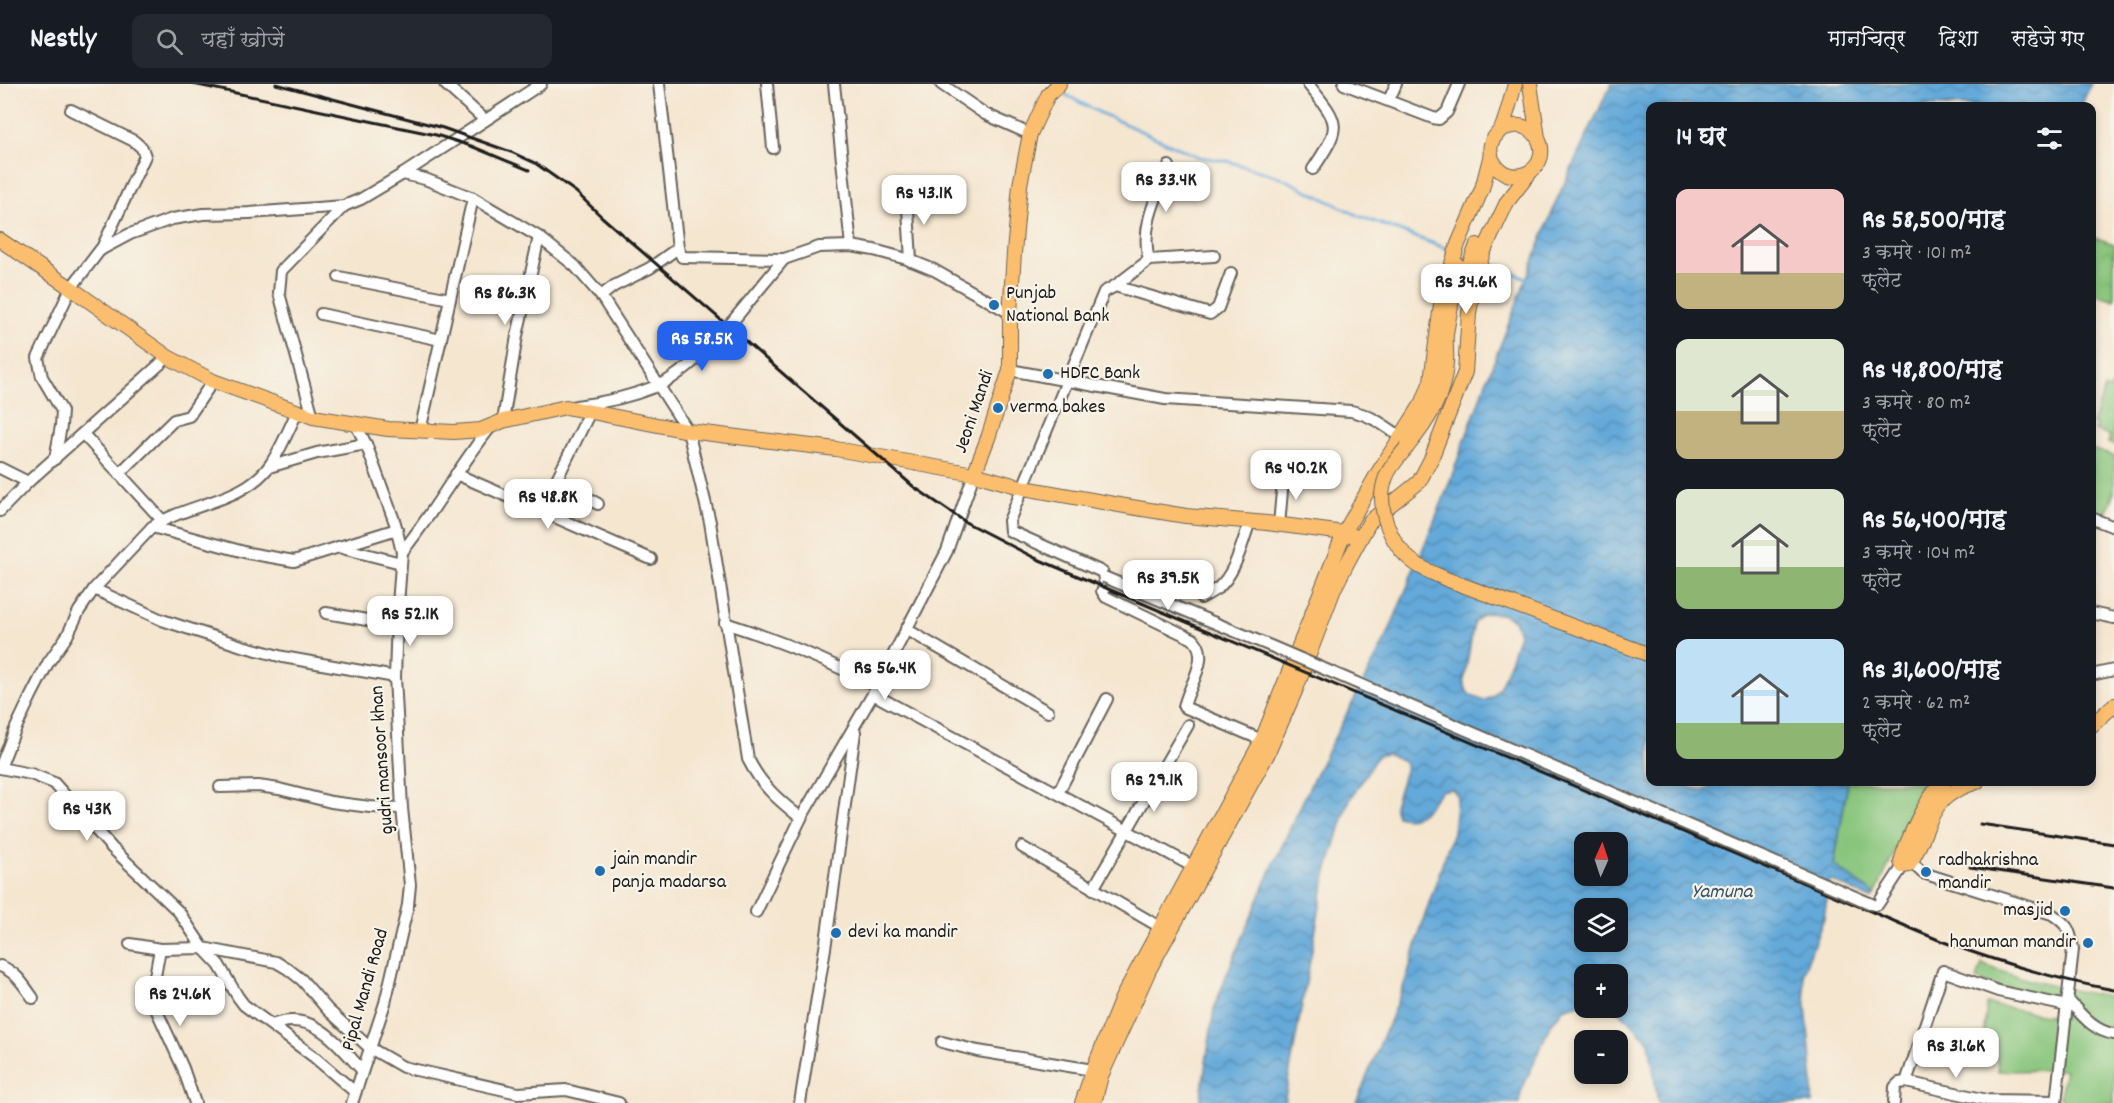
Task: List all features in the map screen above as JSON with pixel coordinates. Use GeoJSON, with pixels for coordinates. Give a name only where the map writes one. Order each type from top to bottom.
{"type":"FeatureCollection","features":[{"type":"Feature","properties":{"kind":"main road","name":"Jeoni Mandi"},"geometry":{"type":"LineString","coordinates":[[974,474],[1010,370],[1010,313],[1020,186],[1030,134],[1048,95],[1059,84]]}},
{"type":"Feature","properties":{"kind":"main road"},"geometry":{"type":"LineString","coordinates":[[1502,129],[1515,84]]}},
{"type":"Feature","properties":{"kind":"main road"},"geometry":{"type":"LineString","coordinates":[[1530,84],[1541,155],[1538,163],[1470,248],[1464,267],[1442,297],[1431,381],[1404,442],[1386,474],[1382,491],[1386,523],[1399,548],[1419,566],[1446,579],[1646,654]]}},
{"type":"Feature","properties":{"kind":"main road"},"geometry":{"type":"LineString","coordinates":[[1082,1103],[1122,998],[1263,740],[1344,533],[1378,471],[1404,442],[1426,424],[1437,403],[1444,382],[1464,267],[1494,137],[1510,125],[1520,125],[1528,128],[1538,138]]}},
{"type":"Feature","properties":{"kind":"main road"},"geometry":{"type":"LineString","coordinates":[[1491,154],[1498,169],[1506,174],[1523,175],[1531,171]]}},
{"type":"Feature","properties":{"kind":"main road"},"geometry":{"type":"LineString","coordinates":[[0,240],[168,357],[213,381],[313,417],[356,425],[420,431],[481,430],[497,423],[566,407],[688,430],[836,449],[974,474],[1024,488],[1186,516],[1344,533],[1360,538]]}},
{"type":"Feature","properties":{"kind":"main road"},"geometry":{"type":"LineString","coordinates":[[1094,1103],[1101,1076],[1149,970],[1267,755],[1296,689],[1334,589],[1360,538],[1377,514],[1419,482],[1431,459],[1465,372],[1469,313],[1464,267]]}},
{"type":"Feature","properties":{"kind":"main road"},"geometry":{"type":"LineString","coordinates":[[2096,721],[2114,705]]}},
{"type":"Feature","properties":{"kind":"main road"},"geometry":{"type":"LineString","coordinates":[[1907,864],[1926,816],[1930,797],[1940,786]]}},
{"type":"Feature","properties":{"kind":"main road"},"geometry":{"type":"LineString","coordinates":[[1926,816],[1958,786]]}},
{"type":"Feature","properties":{"kind":"street"},"geometry":{"type":"LineString","coordinates":[[445,84],[485,120]]}},
{"type":"Feature","properties":{"kind":"street"},"geometry":{"type":"LineString","coordinates":[[100,250],[130,234],[172,219],[203,214],[344,206],[362,199],[404,174],[541,84]]}},
{"type":"Feature","properties":{"kind":"street"},"geometry":{"type":"LineString","coordinates":[[659,84],[678,248],[682,257],[784,259],[812,248],[851,246],[874,250],[934,270],[1010,313]]}},
{"type":"Feature","properties":{"kind":"street"},"geometry":{"type":"LineString","coordinates":[[767,84],[773,148]]}},
{"type":"Feature","properties":{"kind":"street"},"geometry":{"type":"LineString","coordinates":[[834,84],[851,246]]}},
{"type":"Feature","properties":{"kind":"street"},"geometry":{"type":"LineString","coordinates":[[941,84],[985,114],[1030,134]]}},
{"type":"Feature","properties":{"kind":"street"},"geometry":{"type":"LineString","coordinates":[[1308,84],[1327,109],[1335,125],[1330,143],[1312,169]]}},
{"type":"Feature","properties":{"kind":"street"},"geometry":{"type":"LineString","coordinates":[[1344,84],[1433,118],[1439,118],[1447,112],[1460,84]]}},
{"type":"Feature","properties":{"kind":"street"},"geometry":{"type":"LineString","coordinates":[[1389,100],[1396,84]]}},
{"type":"Feature","properties":{"kind":"street"},"geometry":{"type":"LineString","coordinates":[[55,459],[62,411],[42,377],[38,358],[71,288],[100,250],[145,156],[142,148],[134,141],[70,110]]}},
{"type":"Feature","properties":{"kind":"street"},"geometry":{"type":"LineString","coordinates":[[1149,260],[1146,247],[1150,216],[1168,166]]}},
{"type":"Feature","properties":{"kind":"street"},"geometry":{"type":"LineString","coordinates":[[404,174],[425,178],[473,198],[539,237],[575,266],[600,296],[688,430],[708,512],[724,623],[748,759],[761,782],[776,799],[801,818]]}},
{"type":"Feature","properties":{"kind":"street"},"geometry":{"type":"LineString","coordinates":[[907,192],[911,261]]}},
{"type":"Feature","properties":{"kind":"street"},"geometry":{"type":"LineString","coordinates":[[420,431],[473,198]]}},
{"type":"Feature","properties":{"kind":"street"},"geometry":{"type":"LineString","coordinates":[[313,417],[279,292],[281,271],[344,206]]}},
{"type":"Feature","properties":{"kind":"street"},"geometry":{"type":"LineString","coordinates":[[338,547],[401,558],[471,451],[497,423],[539,237]]}},
{"type":"Feature","properties":{"kind":"street"},"geometry":{"type":"LineString","coordinates":[[600,296],[678,248]]}},
{"type":"Feature","properties":{"kind":"street"},"geometry":{"type":"LineString","coordinates":[[1214,256],[1149,260],[1104,292],[1009,521],[1010,531],[1100,571],[1106,597],[1193,639],[1200,651],[1196,676],[1184,707],[1263,740]]}},
{"type":"Feature","properties":{"kind":"street"},"geometry":{"type":"LineString","coordinates":[[566,407],[593,404],[659,385],[685,368],[714,343],[784,259]]}},
{"type":"Feature","properties":{"kind":"street"},"geometry":{"type":"LineString","coordinates":[[1115,286],[1210,314],[1218,309],[1231,273]]}},
{"type":"Feature","properties":{"kind":"street"},"geometry":{"type":"LineString","coordinates":[[339,277],[450,298]]}},
{"type":"Feature","properties":{"kind":"street"},"geometry":{"type":"LineString","coordinates":[[321,314],[441,340]]}},
{"type":"Feature","properties":{"kind":"street"},"geometry":{"type":"LineString","coordinates":[[0,511],[28,482],[168,357]]}},
{"type":"Feature","properties":{"kind":"street"},"geometry":{"type":"LineString","coordinates":[[1010,370],[1165,399],[1351,411],[1377,420],[1404,442]]}},
{"type":"Feature","properties":{"kind":"street"},"geometry":{"type":"LineString","coordinates":[[119,474],[174,420],[189,416],[213,381]]}},
{"type":"Feature","properties":{"kind":"street"},"geometry":{"type":"LineString","coordinates":[[297,412],[269,467],[253,483],[162,520],[152,527],[94,589],[42,674],[14,732],[0,768],[31,774],[54,783],[112,848],[179,912],[203,948],[219,965],[244,1005],[313,1056],[354,1098]]}},
{"type":"Feature","properties":{"kind":"street"},"geometry":{"type":"LineString","coordinates":[[541,511],[590,412]]}},
{"type":"Feature","properties":{"kind":"street","name":"gudri mansoor khan"},"geometry":{"type":"LineString","coordinates":[[356,425],[366,444],[397,530],[401,558],[395,677],[402,808],[410,885]]}},
{"type":"Feature","properties":{"kind":"street"},"geometry":{"type":"LineString","coordinates":[[83,434],[162,520]]}},
{"type":"Feature","properties":{"kind":"street"},"geometry":{"type":"LineString","coordinates":[[269,467],[317,453],[366,444]]}},
{"type":"Feature","properties":{"kind":"street"},"geometry":{"type":"LineString","coordinates":[[1279,525],[1284,470],[1288,466],[1312,469]]}},
{"type":"Feature","properties":{"kind":"street"},"geometry":{"type":"LineString","coordinates":[[0,468],[28,482]]}},
{"type":"Feature","properties":{"kind":"street"},"geometry":{"type":"LineString","coordinates":[[456,474],[651,559]]}},
{"type":"Feature","properties":{"kind":"street"},"geometry":{"type":"LineString","coordinates":[[756,912],[801,818],[856,725],[947,551],[974,474]]}},
{"type":"Feature","properties":{"kind":"street"},"geometry":{"type":"LineString","coordinates":[[556,482],[598,504]]}},
{"type":"Feature","properties":{"kind":"street"},"geometry":{"type":"LineString","coordinates":[[2096,520],[2114,526]]}},
{"type":"Feature","properties":{"kind":"street"},"geometry":{"type":"LineString","coordinates":[[1201,598],[1220,587],[1231,570],[1250,522]]}},
{"type":"Feature","properties":{"kind":"street"},"geometry":{"type":"LineString","coordinates":[[152,527],[280,560],[304,559],[397,530]]}},
{"type":"Feature","properties":{"kind":"street"},"geometry":{"type":"LineString","coordinates":[[1103,583],[1293,655],[1874,905],[1878,904],[1907,864],[1923,873],[2052,914],[2066,924],[2071,934],[2073,949],[2057,1101],[1988,1100],[1906,1082],[1899,1083],[1895,1087],[1894,1103]]}},
{"type":"Feature","properties":{"kind":"street"},"geometry":{"type":"LineString","coordinates":[[94,589],[162,620],[242,646],[284,657],[395,677]]}},
{"type":"Feature","properties":{"kind":"street"},"geometry":{"type":"LineString","coordinates":[[326,613],[396,626]]}},
{"type":"Feature","properties":{"kind":"street"},"geometry":{"type":"LineString","coordinates":[[2096,614],[2114,618]]}},
{"type":"Feature","properties":{"kind":"street"},"geometry":{"type":"LineString","coordinates":[[724,623],[797,648],[834,664],[875,690],[1194,867]]}},
{"type":"Feature","properties":{"kind":"street"},"geometry":{"type":"LineString","coordinates":[[906,628],[1048,712]]}},
{"type":"Feature","properties":{"kind":"street"},"geometry":{"type":"LineString","coordinates":[[2096,674],[2114,670]]}},
{"type":"Feature","properties":{"kind":"street"},"geometry":{"type":"LineString","coordinates":[[1058,793],[1107,699]]}},
{"type":"Feature","properties":{"kind":"street"},"geometry":{"type":"LineString","coordinates":[[800,1103],[826,942],[856,725]]}},
{"type":"Feature","properties":{"kind":"street"},"geometry":{"type":"LineString","coordinates":[[1093,889],[1188,725]]}},
{"type":"Feature","properties":{"kind":"street"},"geometry":{"type":"LineString","coordinates":[[220,787],[258,786],[331,802],[402,808]]}},
{"type":"Feature","properties":{"kind":"street"},"geometry":{"type":"LineString","coordinates":[[1022,847],[1160,927]]}},
{"type":"Feature","properties":{"kind":"street","name":"Pipal Mandi Road"},"geometry":{"type":"LineString","coordinates":[[354,1098],[385,1003],[408,905],[410,885]]}},
{"type":"Feature","properties":{"kind":"street"},"geometry":{"type":"LineString","coordinates":[[129,944],[160,949],[203,948],[264,959],[288,969],[370,1048],[403,1067],[524,1093],[566,1089],[619,1103]]}},
{"type":"Feature","properties":{"kind":"street"},"geometry":{"type":"LineString","coordinates":[[160,949],[151,998],[183,1068],[195,1103]]}},
{"type":"Feature","properties":{"kind":"street"},"geometry":{"type":"LineString","coordinates":[[0,966],[17,976],[33,998]]}},
{"type":"Feature","properties":{"kind":"street"},"geometry":{"type":"LineString","coordinates":[[1906,1082],[1943,970],[1998,991],[2068,1003],[2098,1030],[2114,1034]]}},
{"type":"Feature","properties":{"kind":"street"},"geometry":{"type":"LineString","coordinates":[[272,1025],[293,1020],[321,1029],[333,1037],[362,1070]]}},
{"type":"Feature","properties":{"kind":"street"},"geometry":{"type":"LineString","coordinates":[[942,1042],[978,1051],[1093,1070]]}},
{"type":"Feature","properties":{"kind":"green space"},"geometry":{"type":"Polygon","coordinates":[[[2096,238],[2114,244],[2114,300],[2096,294],[2096,238]]]}},
{"type":"Feature","properties":{"kind":"green space"},"geometry":{"type":"Polygon","coordinates":[[[2112,385],[2114,386],[2114,445],[2108,443],[2110,436],[2096,431],[2096,413],[2105,388],[2110,390],[2112,385]]]}},
{"type":"Feature","properties":{"kind":"green space"},"geometry":{"type":"Polygon","coordinates":[[[2096,451],[2114,456],[2114,494],[2105,516],[2096,513],[2096,451]]]}},
{"type":"Feature","properties":{"kind":"green space"},"geometry":{"type":"Polygon","coordinates":[[[1847,786],[1919,786],[1875,895],[1834,865],[1847,786]]]}},
{"type":"Feature","properties":{"kind":"green space"},"geometry":{"type":"Polygon","coordinates":[[[1982,964],[2030,980],[2114,998],[2114,1103],[2064,1103],[2060,1096],[2065,1070],[1998,1071],[1997,1056],[1981,1054],[1987,1004],[2063,1018],[2065,1003],[2000,989],[1977,979],[1982,964]]]}},
{"type":"Feature","properties":{"kind":"water","name":"Yamuna"},"geometry":{"type":"Polygon","coordinates":[[[1611,84],[2091,84],[2083,102],[1646,102],[1646,786],[1688,786],[1705,790],[1710,786],[1847,786],[1834,865],[1875,895],[1871,899],[1830,880],[1824,918],[1803,973],[1813,1083],[1812,1103],[1658,1103],[1649,1042],[1626,1018],[1628,1018],[1628,964],[1574,964],[1574,1006],[1563,1009],[1550,1026],[1521,1092],[1519,1103],[1356,1103],[1406,980],[1453,832],[1457,795],[1452,789],[1441,791],[1418,815],[1405,818],[1397,816],[1394,806],[1406,767],[1404,761],[1387,754],[1377,756],[1347,805],[1325,879],[1284,1103],[1200,1103],[1214,1009],[1226,976],[1273,865],[1316,773],[1387,636],[1444,497],[1558,197],[1611,84]],[[1489,613],[1482,615],[1474,622],[1464,681],[1466,690],[1474,697],[1488,699],[1498,690],[1519,634],[1514,620],[1502,614],[1489,613]]]}},
{"type":"Feature","properties":{"kind":"waterway"},"geometry":{"type":"LineString","coordinates":[[1057,90],[1096,111],[1199,157],[1227,161],[1282,178],[1359,216],[1453,251]]}},
{"type":"Feature","properties":{"kind":"waterway"},"geometry":{"type":"LineString","coordinates":[[1484,262],[1529,279]]}},
{"type":"Feature","properties":{"kind":"railway"},"geometry":{"type":"LineString","coordinates":[[193,84],[436,135],[471,146],[529,170]]}},
{"type":"Feature","properties":{"kind":"railway"},"geometry":{"type":"LineString","coordinates":[[276,84],[443,128],[535,163],[576,192],[914,487],[967,523],[1035,558],[1941,941],[2026,969],[2114,990]]}},
{"type":"Feature","properties":{"kind":"railway"},"geometry":{"type":"LineString","coordinates":[[1980,824],[2114,844]]}},
{"type":"Feature","properties":{"kind":"railway"},"geometry":{"type":"LineString","coordinates":[[1970,867],[2114,888]]}},
{"type":"Feature","properties":{"kind":"place","name":"Punjab National Bank"},"geometry":{"type":"Point","coordinates":[994,305]}},
{"type":"Feature","properties":{"kind":"place","name":"HDFC Bank"},"geometry":{"type":"Point","coordinates":[1048,374]}},
{"type":"Feature","properties":{"kind":"place","name":"verma bakes"},"geometry":{"type":"Point","coordinates":[998,408]}},
{"type":"Feature","properties":{"kind":"place","name":"jain mandir panja madarsa"},"geometry":{"type":"Point","coordinates":[600,871]}},
{"type":"Feature","properties":{"kind":"place","name":"radhakrishna mandir"},"geometry":{"type":"Point","coordinates":[1926,872]}},
{"type":"Feature","properties":{"kind":"place","name":"masjid"},"geometry":{"type":"Point","coordinates":[2065,911]}},
{"type":"Feature","properties":{"kind":"place","name":"devi ka mandir"},"geometry":{"type":"Point","coordinates":[836,933]}},
{"type":"Feature","properties":{"kind":"place","name":"hanuman mandir"},"geometry":{"type":"Point","coordinates":[2088,943]}}]}
